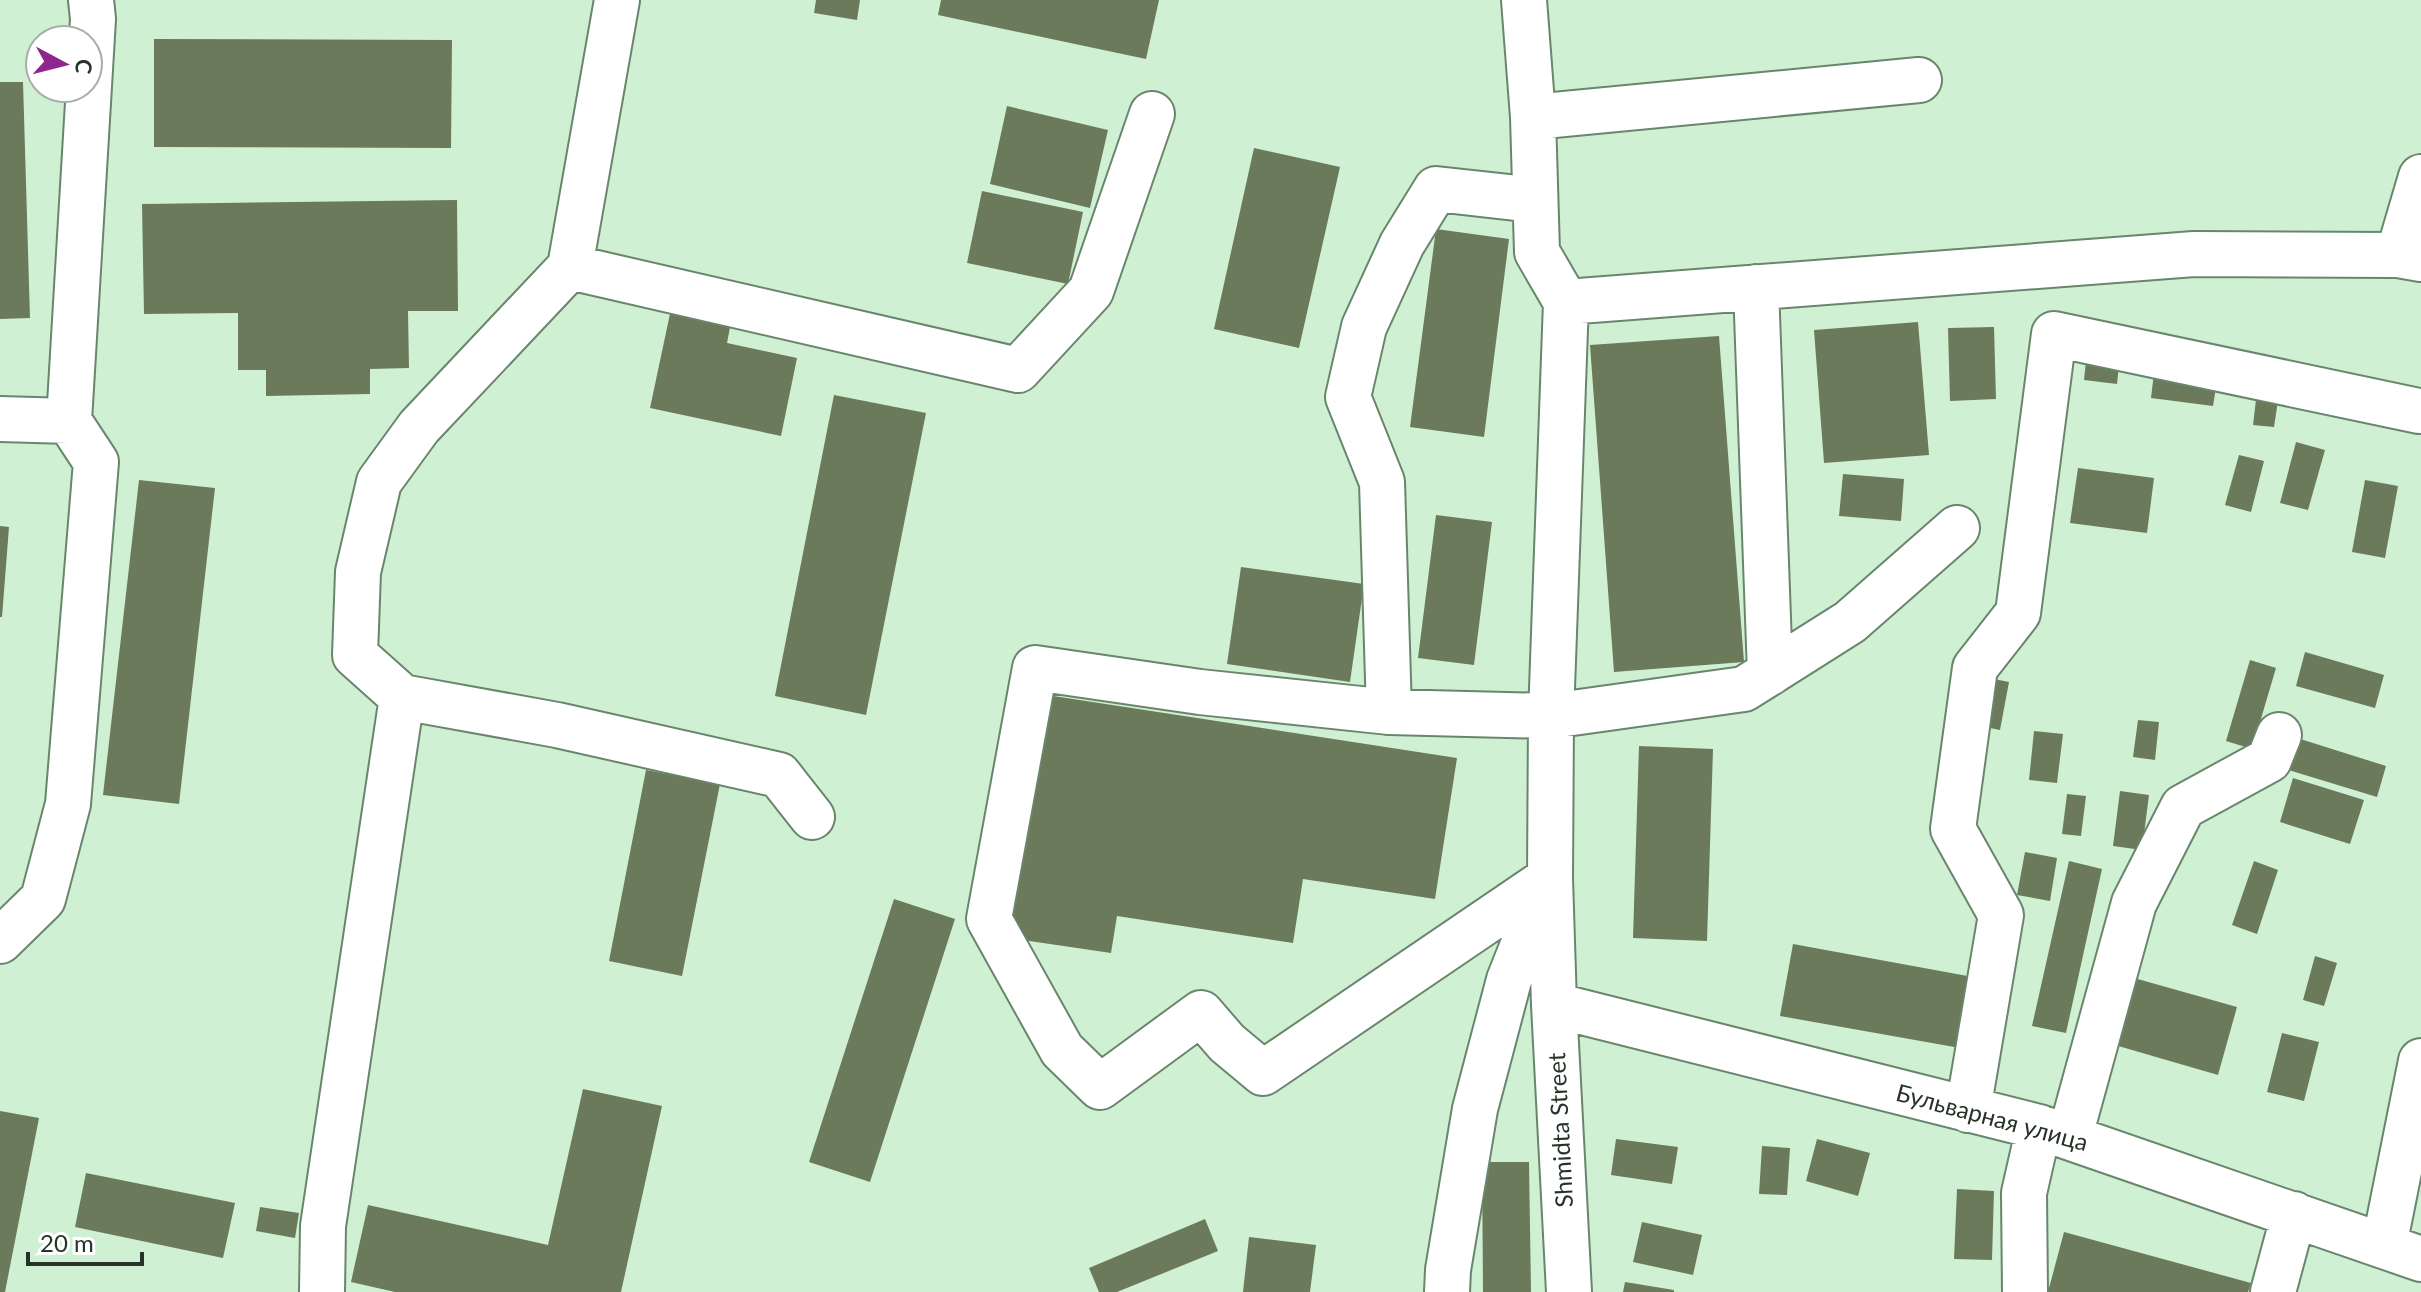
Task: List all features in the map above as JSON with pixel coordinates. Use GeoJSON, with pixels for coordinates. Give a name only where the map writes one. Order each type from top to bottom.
{"type":"FeatureCollection","features":[{"type":"Feature","properties":{"kind":"street"},"geometry":{"type":"LineString","coordinates":[[0,941],[43,899],[68,804],[96,462],[69,421],[93,19],[91,0]]}},
{"type":"Feature","properties":{"kind":"street"},"geometry":{"type":"LineString","coordinates":[[617,0],[570,267],[419,427],[379,482],[358,572],[355,655],[402,697],[557,725],[779,775],[812,817]]}},
{"type":"Feature","properties":{"kind":"street"},"geometry":{"type":"LineString","coordinates":[[1524,0],[1533,117],[1537,252],[1566,302],[2194,254],[2409,257],[2421,177]]}},
{"type":"Feature","properties":{"kind":"street"},"geometry":{"type":"LineString","coordinates":[[1533,117],[1919,80]]}},
{"type":"Feature","properties":{"kind":"street"},"geometry":{"type":"LineString","coordinates":[[570,267],[1018,370],[1091,291],[1152,114]]}},
{"type":"Feature","properties":{"kind":"street"},"geometry":{"type":"LineString","coordinates":[[1389,712],[1382,482],[1348,397],[1364,327],[1402,244],[1436,189],[1535,200]]}},
{"type":"Feature","properties":{"kind":"street"},"geometry":{"type":"LineString","coordinates":[[1756,287],[1770,673]]}},
{"type":"Feature","properties":{"kind":"street","name":"Shmidta Street"},"geometry":{"type":"LineString","coordinates":[[1566,302],[1551,716],[1550,878],[1569,1292]]}},
{"type":"Feature","properties":{"kind":"street"},"geometry":{"type":"LineString","coordinates":[[1968,1110],[2001,915],[1953,829],[1975,668],[2018,613],[2054,334],[2419,411]]}},
{"type":"Feature","properties":{"kind":"street"},"geometry":{"type":"LineString","coordinates":[[0,419],[69,421]]}},
{"type":"Feature","properties":{"kind":"street"},"geometry":{"type":"LineString","coordinates":[[1550,878],[1263,1073],[1227,1043],[1201,1013],[1100,1087],[1062,1050],[989,919],[1035,668],[1200,692],[1389,712],[1551,716],[1744,689],[1850,622],[1957,528]]}},
{"type":"Feature","properties":{"kind":"street"},"geometry":{"type":"LineString","coordinates":[[322,1292],[323,1226],[402,697]]}},
{"type":"Feature","properties":{"kind":"street"},"geometry":{"type":"LineString","coordinates":[[2025,1292],[2024,1193],[2054,1132],[2134,903],[2183,807],[2269,760],[2279,735]]}},
{"type":"Feature","properties":{"kind":"street"},"geometry":{"type":"LineString","coordinates":[[1447,1292],[1475,1109],[1509,980],[1550,878]]}},
{"type":"Feature","properties":{"kind":"street","name":"Бульварная улица"},"geometry":{"type":"LineString","coordinates":[[1554,987],[1968,1110],[2054,1132],[2402,1252]]}},
{"type":"Feature","properties":{"kind":"street"},"geometry":{"type":"LineString","coordinates":[[2402,1252],[2421,1061]]}},
{"type":"Feature","properties":{"kind":"street"},"geometry":{"type":"LineString","coordinates":[[2273,1292],[2294,1214]]}},
{"type":"Feature","properties":{"kind":"building"},"geometry":{"type":"Polygon","coordinates":[[[816,0],[860,0],[857,20],[814,13],[816,0]]]}},
{"type":"Feature","properties":{"kind":"building"},"geometry":{"type":"Polygon","coordinates":[[[941,0],[1159,0],[1146,59],[938,15],[941,0]]]}},
{"type":"Feature","properties":{"kind":"building"},"geometry":{"type":"Polygon","coordinates":[[[154,39],[452,40],[451,148],[154,147],[154,39]]]}},
{"type":"Feature","properties":{"kind":"building"},"geometry":{"type":"Polygon","coordinates":[[[0,82],[23,82],[30,318],[0,319],[0,82]]]}},
{"type":"Feature","properties":{"kind":"building"},"geometry":{"type":"Polygon","coordinates":[[[1007,106],[1108,130],[1090,208],[990,184],[1007,106]]]}},
{"type":"Feature","properties":{"kind":"building"},"geometry":{"type":"Polygon","coordinates":[[[1254,148],[1340,167],[1299,348],[1214,329],[1254,148]]]}},
{"type":"Feature","properties":{"kind":"building"},"geometry":{"type":"Polygon","coordinates":[[[982,191],[1083,212],[1068,284],[967,263],[982,191]]]}},
{"type":"Feature","properties":{"kind":"building"},"geometry":{"type":"Polygon","coordinates":[[[457,200],[458,311],[408,311],[409,368],[370,369],[370,394],[266,396],[266,370],[238,370],[238,313],[144,314],[142,204],[457,200]]]}},
{"type":"Feature","properties":{"kind":"building"},"geometry":{"type":"Polygon","coordinates":[[[1436,229],[1509,239],[1484,437],[1410,427],[1436,229]]]}},
{"type":"Feature","properties":{"kind":"building"},"geometry":{"type":"Polygon","coordinates":[[[671,309],[731,322],[727,343],[797,358],[781,436],[650,408],[671,309]]]}},
{"type":"Feature","properties":{"kind":"building"},"geometry":{"type":"Polygon","coordinates":[[[1918,322],[1929,455],[1824,463],[1814,330],[1918,322]]]}},
{"type":"Feature","properties":{"kind":"building"},"geometry":{"type":"Polygon","coordinates":[[[1994,327],[1996,399],[1950,401],[1948,328],[1994,327]]]}},
{"type":"Feature","properties":{"kind":"building"},"geometry":{"type":"Polygon","coordinates":[[[1719,336],[1744,662],[1614,672],[1590,345],[1719,336]]]}},
{"type":"Feature","properties":{"kind":"building"},"geometry":{"type":"Polygon","coordinates":[[[2086,361],[2119,365],[2117,384],[2084,380],[2086,361]]]}},
{"type":"Feature","properties":{"kind":"building"},"geometry":{"type":"Polygon","coordinates":[[[2154,373],[2217,381],[2213,406],[2151,398],[2154,373]]]}},
{"type":"Feature","properties":{"kind":"building"},"geometry":{"type":"Polygon","coordinates":[[[2257,391],[2279,394],[2274,427],[2253,425],[2257,391]]]}},
{"type":"Feature","properties":{"kind":"building"},"geometry":{"type":"Polygon","coordinates":[[[834,395],[926,413],[866,715],[775,696],[834,395]]]}},
{"type":"Feature","properties":{"kind":"building"},"geometry":{"type":"Polygon","coordinates":[[[2296,442],[2325,450],[2308,510],[2280,503],[2296,442]]]}},
{"type":"Feature","properties":{"kind":"building"},"geometry":{"type":"Polygon","coordinates":[[[2239,455],[2264,461],[2251,512],[2225,505],[2239,455]]]}},
{"type":"Feature","properties":{"kind":"building"},"geometry":{"type":"Polygon","coordinates":[[[2078,468],[2154,478],[2147,533],[2070,523],[2078,468]]]}},
{"type":"Feature","properties":{"kind":"building"},"geometry":{"type":"Polygon","coordinates":[[[1843,474],[1904,479],[1901,521],[1839,516],[1843,474]]]}},
{"type":"Feature","properties":{"kind":"building"},"geometry":{"type":"Polygon","coordinates":[[[139,480],[215,488],[179,804],[103,795],[139,480]]]}},
{"type":"Feature","properties":{"kind":"building"},"geometry":{"type":"Polygon","coordinates":[[[2365,480],[2398,486],[2385,558],[2352,552],[2365,480]]]}},
{"type":"Feature","properties":{"kind":"building"},"geometry":{"type":"Polygon","coordinates":[[[1436,515],[1492,522],[1474,665],[1418,658],[1436,515]]]}},
{"type":"Feature","properties":{"kind":"building"},"geometry":{"type":"Polygon","coordinates":[[[0,526],[9,527],[2,617],[0,617],[0,526]]]}},
{"type":"Feature","properties":{"kind":"building"},"geometry":{"type":"Polygon","coordinates":[[[1241,567],[1364,584],[1350,682],[1227,664],[1241,567]]]}},
{"type":"Feature","properties":{"kind":"building"},"geometry":{"type":"Polygon","coordinates":[[[2305,652],[2384,675],[2375,708],[2296,686],[2305,652]]]}},
{"type":"Feature","properties":{"kind":"building"},"geometry":{"type":"Polygon","coordinates":[[[2250,660],[2276,668],[2252,749],[2226,741],[2250,660]]]}},
{"type":"Feature","properties":{"kind":"building"},"geometry":{"type":"Polygon","coordinates":[[[1989,678],[2009,682],[2000,730],[1980,726],[1989,678]]]}},
{"type":"Feature","properties":{"kind":"building"},"geometry":{"type":"Polygon","coordinates":[[[1047,695],[1457,758],[1435,899],[1303,879],[1293,943],[1117,916],[1111,953],[1010,938],[1047,695]]]}},
{"type":"Feature","properties":{"kind":"building"},"geometry":{"type":"Polygon","coordinates":[[[2138,720],[2159,722],[2155,760],[2133,757],[2138,720]]]}},
{"type":"Feature","properties":{"kind":"building"},"geometry":{"type":"Polygon","coordinates":[[[2034,731],[2063,734],[2057,783],[2029,780],[2034,731]]]}},
{"type":"Feature","properties":{"kind":"building"},"geometry":{"type":"Polygon","coordinates":[[[2294,737],[2386,766],[2377,797],[2285,769],[2294,737]]]}},
{"type":"Feature","properties":{"kind":"building"},"geometry":{"type":"Polygon","coordinates":[[[1639,746],[1713,749],[1707,941],[1633,938],[1639,746]]]}},
{"type":"Feature","properties":{"kind":"building"},"geometry":{"type":"Polygon","coordinates":[[[646,770],[720,784],[682,976],[609,961],[646,770]]]}},
{"type":"Feature","properties":{"kind":"building"},"geometry":{"type":"Polygon","coordinates":[[[2293,778],[2364,800],[2350,844],[2280,822],[2293,778]]]}},
{"type":"Feature","properties":{"kind":"building"},"geometry":{"type":"Polygon","coordinates":[[[2120,791],[2149,795],[2142,850],[2113,846],[2120,791]]]}},
{"type":"Feature","properties":{"kind":"building"},"geometry":{"type":"Polygon","coordinates":[[[2067,794],[2086,796],[2081,836],[2062,834],[2067,794]]]}},
{"type":"Feature","properties":{"kind":"building"},"geometry":{"type":"Polygon","coordinates":[[[2025,852],[2057,858],[2050,901],[2017,895],[2025,852]]]}},
{"type":"Feature","properties":{"kind":"building"},"geometry":{"type":"Polygon","coordinates":[[[2069,861],[2102,869],[2066,1033],[2032,1026],[2069,861]]]}},
{"type":"Feature","properties":{"kind":"building"},"geometry":{"type":"Polygon","coordinates":[[[2254,861],[2278,870],[2257,934],[2232,925],[2254,861]]]}},
{"type":"Feature","properties":{"kind":"building"},"geometry":{"type":"Polygon","coordinates":[[[894,899],[955,919],[870,1182],[809,1162],[894,899]]]}},
{"type":"Feature","properties":{"kind":"building"},"geometry":{"type":"Polygon","coordinates":[[[1793,944],[1973,977],[1960,1048],[1780,1016],[1793,944]]]}},
{"type":"Feature","properties":{"kind":"building"},"geometry":{"type":"Polygon","coordinates":[[[2315,956],[2337,963],[2324,1006],[2303,1000],[2315,956]]]}},
{"type":"Feature","properties":{"kind":"building"},"geometry":{"type":"Polygon","coordinates":[[[2127,976],[2237,1007],[2218,1075],[2108,1043],[2127,976]]]}},
{"type":"Feature","properties":{"kind":"building"},"geometry":{"type":"Polygon","coordinates":[[[2282,1033],[2319,1042],[2304,1101],[2267,1092],[2282,1033]]]}},
{"type":"Feature","properties":{"kind":"building"},"geometry":{"type":"Polygon","coordinates":[[[583,1089],[662,1106],[621,1292],[395,1292],[351,1282],[368,1205],[548,1245],[583,1089]]]}},
{"type":"Feature","properties":{"kind":"building"},"geometry":{"type":"Polygon","coordinates":[[[0,1111],[39,1118],[5,1292],[0,1292],[0,1111]]]}},
{"type":"Feature","properties":{"kind":"building"},"geometry":{"type":"Polygon","coordinates":[[[1616,1139],[1678,1147],[1672,1184],[1611,1175],[1616,1139]]]}},
{"type":"Feature","properties":{"kind":"building"},"geometry":{"type":"Polygon","coordinates":[[[1817,1139],[1870,1153],[1858,1196],[1806,1181],[1817,1139]]]}},
{"type":"Feature","properties":{"kind":"building"},"geometry":{"type":"Polygon","coordinates":[[[1762,1146],[1790,1148],[1787,1195],[1759,1194],[1762,1146]]]}},
{"type":"Feature","properties":{"kind":"building"},"geometry":{"type":"Polygon","coordinates":[[[1482,1162],[1529,1162],[1531,1292],[1483,1292],[1482,1162]]]}},
{"type":"Feature","properties":{"kind":"building"},"geometry":{"type":"Polygon","coordinates":[[[86,1173],[235,1203],[223,1258],[75,1227],[86,1173]]]}},
{"type":"Feature","properties":{"kind":"building"},"geometry":{"type":"Polygon","coordinates":[[[1957,1189],[1994,1191],[1992,1260],[1954,1259],[1957,1189]]]}},
{"type":"Feature","properties":{"kind":"building"},"geometry":{"type":"Polygon","coordinates":[[[260,1207],[299,1213],[295,1238],[256,1231],[260,1207]]]}},
{"type":"Feature","properties":{"kind":"building"},"geometry":{"type":"Polygon","coordinates":[[[1205,1219],[1218,1251],[1117,1292],[1099,1292],[1089,1268],[1205,1219]]]}},
{"type":"Feature","properties":{"kind":"building"},"geometry":{"type":"Polygon","coordinates":[[[1642,1222],[1702,1235],[1693,1275],[1633,1262],[1642,1222]]]}},
{"type":"Feature","properties":{"kind":"building"},"geometry":{"type":"Polygon","coordinates":[[[2064,1232],[2251,1283],[2248,1292],[2048,1292],[2064,1232]]]}},
{"type":"Feature","properties":{"kind":"building"},"geometry":{"type":"Polygon","coordinates":[[[1249,1237],[1316,1245],[1310,1292],[1243,1292],[1249,1237]]]}},
{"type":"Feature","properties":{"kind":"building"},"geometry":{"type":"Polygon","coordinates":[[[1625,1282],[1674,1290],[1674,1292],[1623,1292],[1625,1282]]]}}]}
